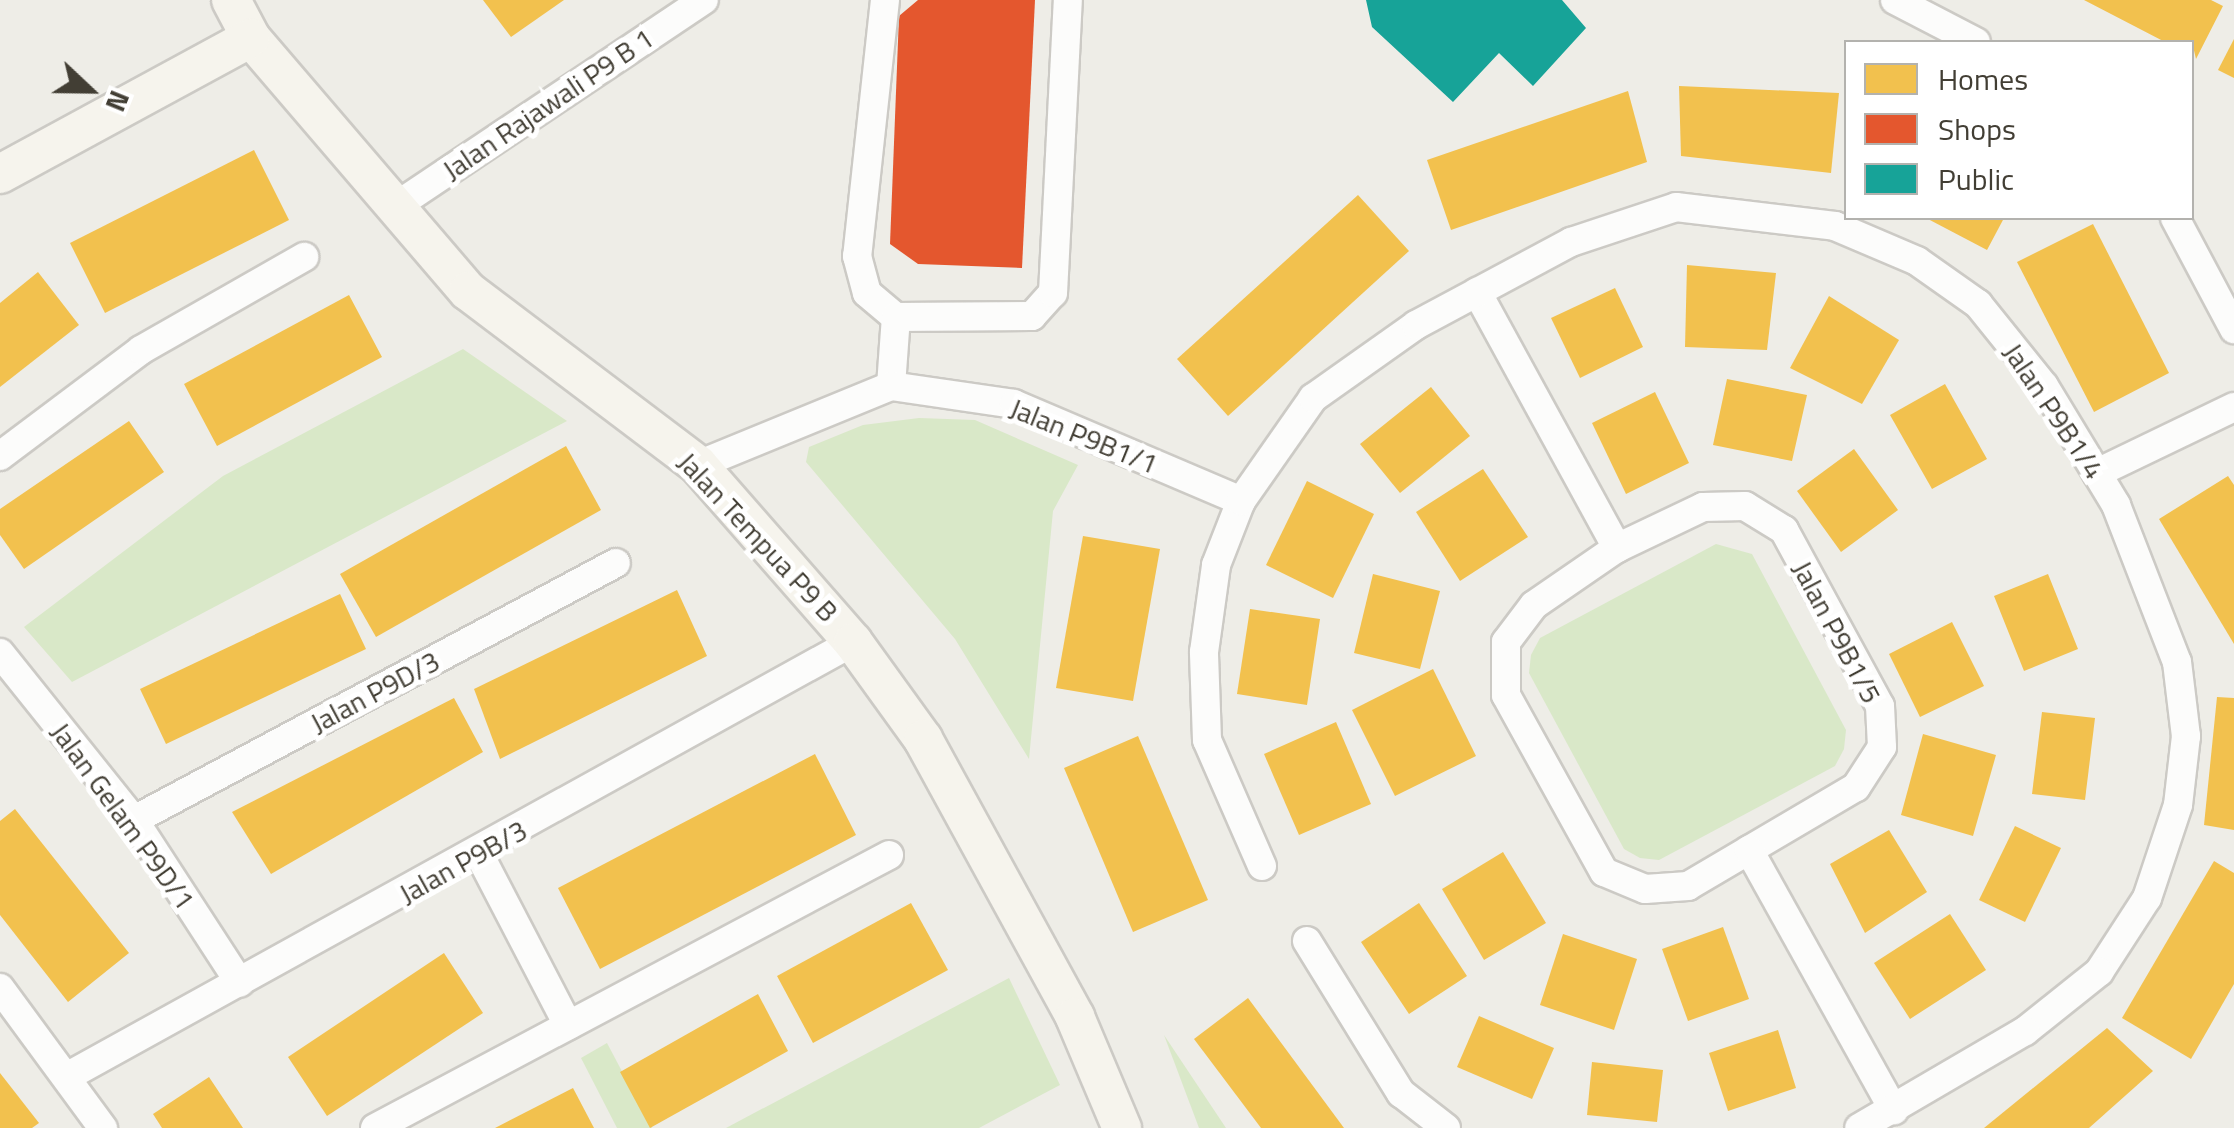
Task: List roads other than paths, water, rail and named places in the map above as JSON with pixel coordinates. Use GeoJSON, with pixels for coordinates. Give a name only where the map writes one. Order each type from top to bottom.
{"type":"FeatureCollection","features":[{"type":"Feature","properties":{"kind":"street","name":"Jalan Tempua P9 B"},"geometry":{"type":"LineString","coordinates":[[231,0],[251,38],[468,291],[698,465],[853,642],[923,739],[1075,1017],[1122,1128]]}},
{"type":"Feature","properties":{"kind":"street","name":"Jalan Rajawali P9 B 1"},"geometry":{"type":"LineString","coordinates":[[393,208],[704,0]]}},
{"type":"Feature","properties":{"kind":"street"},"geometry":{"type":"LineString","coordinates":[[884,0],[857,256],[867,293],[896,317],[1032,316],[1053,293],[1068,0]]}},
{"type":"Feature","properties":{"kind":"street"},"geometry":{"type":"LineString","coordinates":[[1895,0],[1938,10],[1974,40]]}},
{"type":"Feature","properties":{"kind":"street"},"geometry":{"type":"LineString","coordinates":[[0,174],[251,38]]}},
{"type":"Feature","properties":{"kind":"street","name":"Jalan P9B1/4"},"geometry":{"type":"LineString","coordinates":[[1262,866],[1207,740],[1204,652],[1216,565],[1241,501],[1314,398],[1477,292],[1571,242],[1676,207],[1835,226],[1917,261],[1978,304],[2044,386],[2097,473],[2177,662],[2186,736],[2178,805],[2146,898],[2099,972],[2025,1030],[1860,1128]]}},
{"type":"Feature","properties":{"kind":"street"},"geometry":{"type":"LineString","coordinates":[[2176,220],[2234,329]]}},
{"type":"Feature","properties":{"kind":"street"},"geometry":{"type":"LineString","coordinates":[[0,456],[141,350],[304,257]]}},
{"type":"Feature","properties":{"kind":"street"},"geometry":{"type":"LineString","coordinates":[[1477,292],[1617,548]]}},
{"type":"Feature","properties":{"kind":"street"},"geometry":{"type":"LineString","coordinates":[[698,465],[891,386],[896,317]]}},
{"type":"Feature","properties":{"kind":"street","name":"Jalan P9B1/1"},"geometry":{"type":"LineString","coordinates":[[891,386],[1014,404],[1241,501]]}},
{"type":"Feature","properties":{"kind":"street"},"geometry":{"type":"LineString","coordinates":[[2097,473],[2234,407]]}},
{"type":"Feature","properties":{"kind":"street","name":"Jalan P9B1/5"},"geometry":{"type":"LineString","coordinates":[[1745,506],[1784,530],[1880,706],[1882,747],[1856,787],[1748,850],[1688,886],[1645,889],[1604,872],[1506,695],[1506,642],[1534,605],[1617,548],[1703,507],[1745,506]]}},
{"type":"Feature","properties":{"kind":"street","name":"Jalan P9D/3"},"geometry":{"type":"LineString","coordinates":[[134,820],[616,563]]}},
{"type":"Feature","properties":{"kind":"street","name":"Jalan P9B/3"},"geometry":{"type":"LineString","coordinates":[[70,1075],[479,854],[853,642]]}},
{"type":"Feature","properties":{"kind":"street","name":"Jalan Gelam P9D/1"},"geometry":{"type":"LineString","coordinates":[[0,653],[134,820],[240,983]]}},
{"type":"Feature","properties":{"kind":"street"},"geometry":{"type":"LineString","coordinates":[[1748,850],[1894,1110]]}},
{"type":"Feature","properties":{"kind":"street"},"geometry":{"type":"LineString","coordinates":[[479,854],[568,1025]]}},
{"type":"Feature","properties":{"kind":"street"},"geometry":{"type":"LineString","coordinates":[[375,1128],[889,855]]}},
{"type":"Feature","properties":{"kind":"street"},"geometry":{"type":"LineString","coordinates":[[1307,941],[1401,1093],[1446,1128]]}},
{"type":"Feature","properties":{"kind":"street"},"geometry":{"type":"LineString","coordinates":[[0,988],[70,1075],[103,1128]]}}]}
